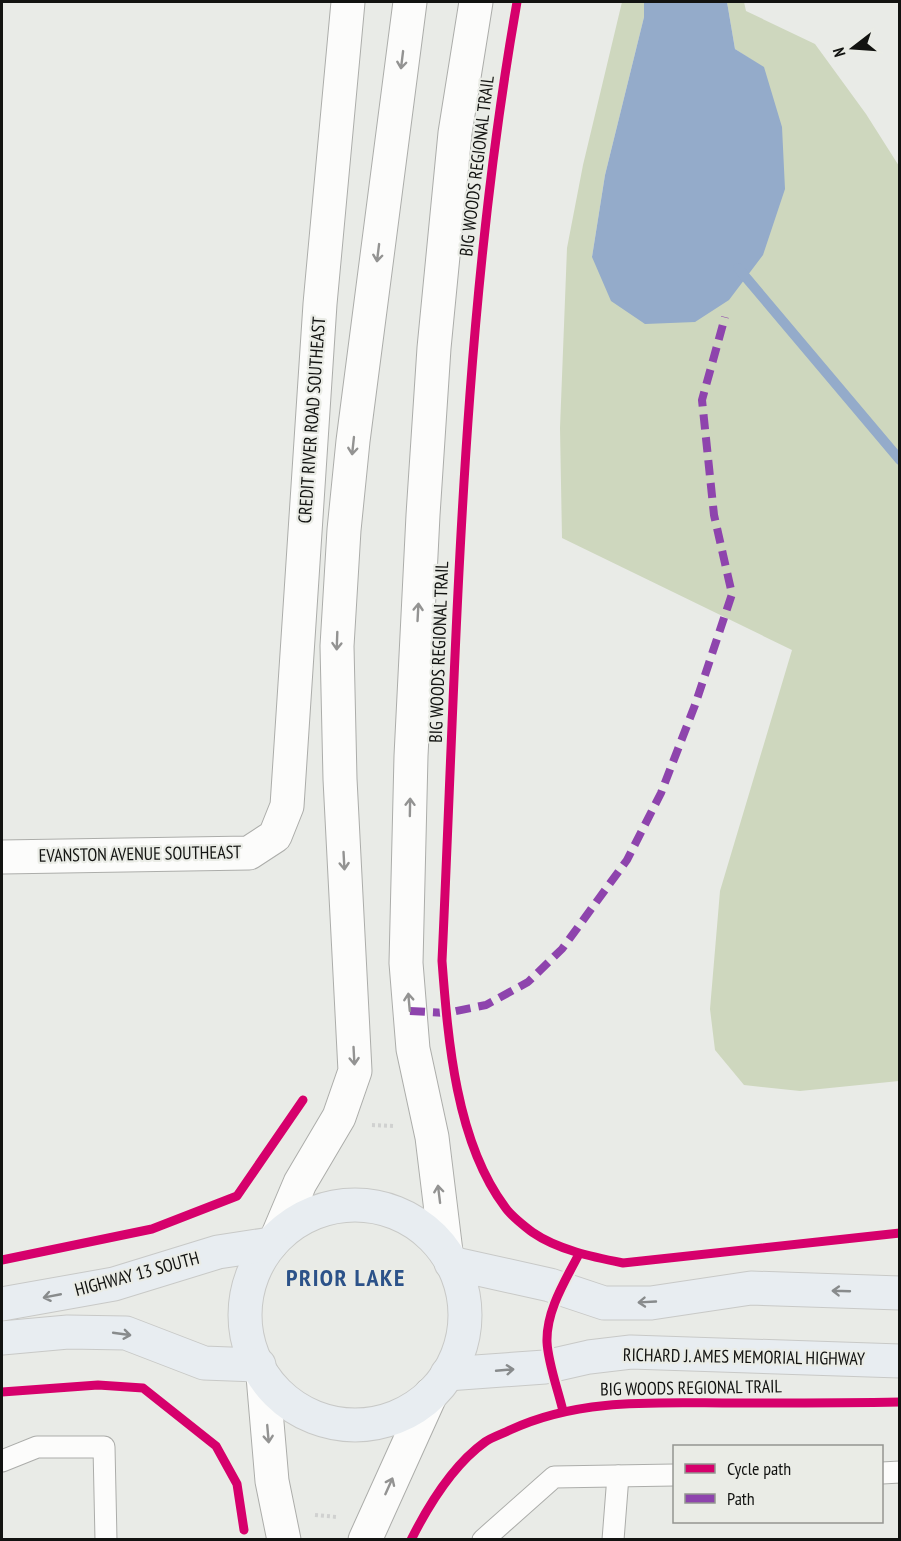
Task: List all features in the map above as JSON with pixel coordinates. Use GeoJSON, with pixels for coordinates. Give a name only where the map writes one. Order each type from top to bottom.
{"type":"FeatureCollection","features":[{"type":"Feature","properties":{"kind":"main road","name":"CREDIT RIVER ROAD SOUTHEAST"},"geometry":{"type":"LineString","coordinates":[[275,836],[287,806],[320,304],[348,2]]}},
{"type":"Feature","properties":{"kind":"main road"},"geometry":{"type":"LineString","coordinates":[[410,2],[353,441],[344,530],[337,646],[340,778],[355,1071],[339,1117],[300,1183],[275,1240],[256,1266],[245,1303],[248,1341],[261,1371],[287,1401],[316,1418],[350,1425],[384,1422],[415,1407],[439,1384]]}},
{"type":"Feature","properties":{"kind":"main road"},"geometry":{"type":"LineString","coordinates":[[365,1539],[439,1384],[458,1355],[465,1321],[462,1287],[449,1258],[432,1137],[413,1048],[406,963],[412,733],[434,348],[455,133],[476,2]]}},
{"type":"Feature","properties":{"kind":"main road","name":"EVANSTON AVENUE SOUTHEAST"},"geometry":{"type":"LineString","coordinates":[[2,857],[249,853],[275,836]]}},
{"type":"Feature","properties":{"kind":"main road"},"geometry":{"type":"LineString","coordinates":[[275,1240],[310,1214],[347,1204],[385,1208],[420,1225],[449,1258],[550,1285],[604,1303],[651,1303],[751,1288],[900,1293]]}},
{"type":"Feature","properties":{"kind":"main road","name":"HIGHWAY 13 SOUTH"},"geometry":{"type":"LineString","coordinates":[[2,1304],[114,1284],[218,1252],[275,1240]]}},
{"type":"Feature","properties":{"kind":"main road"},"geometry":{"type":"LineString","coordinates":[[2,1338],[68,1332],[126,1333],[204,1363],[261,1371]]}},
{"type":"Feature","properties":{"kind":"main road","name":"RICHARD J. AMES MEMORIAL HIGHWAY"},"geometry":{"type":"LineString","coordinates":[[439,1384],[590,1357],[631,1352],[900,1361]]}},
{"type":"Feature","properties":{"kind":"main road"},"geometry":{"type":"LineString","coordinates":[[261,1371],[272,1481],[284,1539]]}},
{"type":"Feature","properties":{"kind":"lane"},"geometry":{"type":"LineString","coordinates":[[2,1461],[37,1447],[104,1447],[106,1539]]}},
{"type":"Feature","properties":{"kind":"lane"},"geometry":{"type":"LineString","coordinates":[[883,1473],[900,1472]]}},
{"type":"Feature","properties":{"kind":"lane"},"geometry":{"type":"LineString","coordinates":[[483,1539],[554,1477],[673,1475]]}},
{"type":"Feature","properties":{"kind":"lane"},"geometry":{"type":"LineString","coordinates":[[613,1539],[618,1476]]}},
{"type":"Feature","properties":{"kind":"path"},"geometry":{"type":"LineString","coordinates":[[368,1125],[401,1126]]}},
{"type":"Feature","properties":{"kind":"path"},"geometry":{"type":"LineString","coordinates":[[314,1515],[338,1517]]}},
{"type":"Feature","properties":{"kind":"green space"},"geometry":{"type":"Polygon","coordinates":[[[622,2],[644,2],[644,17],[605,175],[592,257],[764,68],[735,49],[727,2],[744,2],[746,11],[815,44],[866,114],[899,166],[899,1081],[800,1091],[744,1085],[715,1050],[710,1009],[720,891],[792,650],[562,538],[560,428],[567,248],[583,165],[622,2]]]}},
{"type":"Feature","properties":{"kind":"water"},"geometry":{"type":"Polygon","coordinates":[[[644,2],[727,2],[735,49],[764,67],[782,127],[785,189],[763,255],[729,300],[695,322],[645,324],[611,301],[592,257],[605,175],[644,17],[644,2]]]}},
{"type":"Feature","properties":{"kind":"waterway"},"geometry":{"type":"LineString","coordinates":[[738,268],[900,460]]}},
{"type":"Feature","properties":{"kind":"marked path"},"geometry":{"type":"LineString","coordinates":[[410,1011],[446,1013],[486,1005],[528,982],[562,949],[627,860],[661,793],[695,705],[732,594],[714,515],[702,400],[725,317]]}},
{"type":"Feature","properties":{"kind":"cycle path","name":"BIG WOODS REGIONAL TRAIL"},"geometry":{"type":"LineString","coordinates":[[517,2],[498,121],[484,240],[464,480],[458,600],[442,961],[447,1024],[457,1089],[465,1121],[488,1181],[510,1214],[532,1232],[553,1244],[588,1255],[623,1263],[900,1233]]}},
{"type":"Feature","properties":{"kind":"cycle path"},"geometry":{"type":"LineString","coordinates":[[2,1260],[152,1229],[237,1196],[303,1100]]}},
{"type":"Feature","properties":{"kind":"cycle path"},"geometry":{"type":"LineString","coordinates":[[563,1411],[549,1359],[548,1330],[557,1296],[579,1254]]}},
{"type":"Feature","properties":{"kind":"cycle path"},"geometry":{"type":"LineString","coordinates":[[2,1392],[98,1385],[143,1388],[216,1446],[237,1484],[244,1530]]}},
{"type":"Feature","properties":{"kind":"cycle path","name":"BIG WOODS REGIONAL TRAIL"},"geometry":{"type":"LineString","coordinates":[[411,1540],[443,1486],[473,1451],[485,1442],[537,1419],[564,1412],[621,1404],[900,1402]]}},
{"type":"Feature","properties":{"kind":"district","name":"PRIOR LAKE"},"geometry":{"type":"Point","coordinates":[346,1278]}}]}
